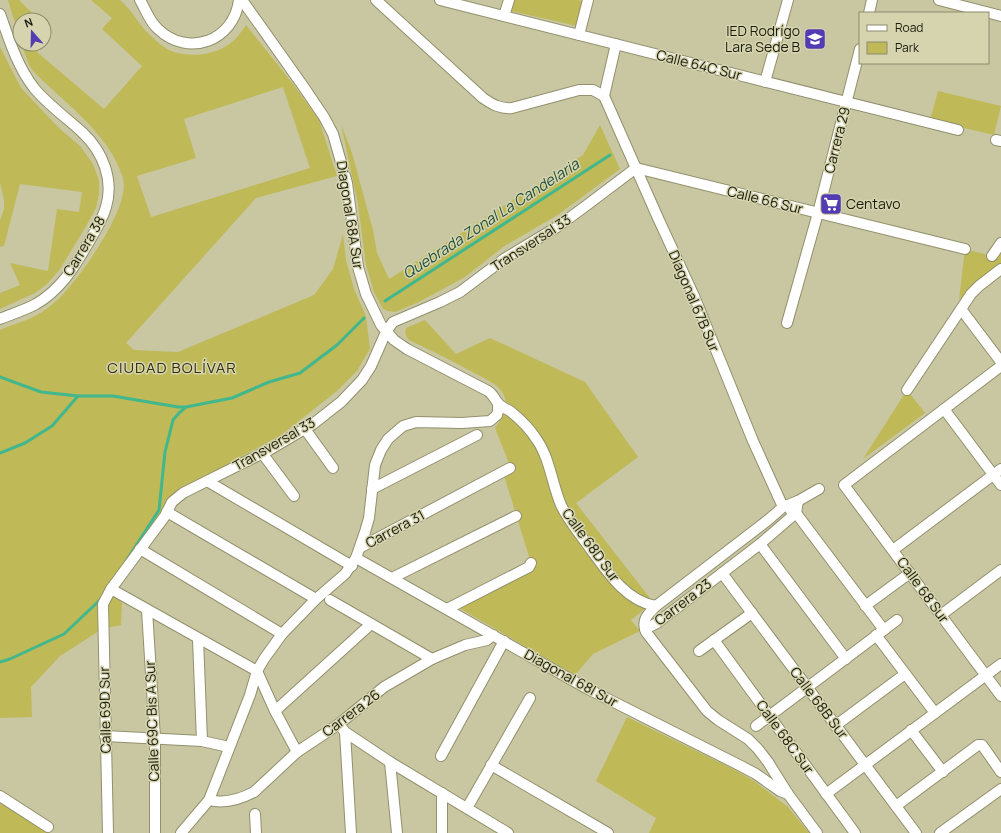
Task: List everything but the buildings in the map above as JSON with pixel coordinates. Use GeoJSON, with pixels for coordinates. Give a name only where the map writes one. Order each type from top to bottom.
{"type":"FeatureCollection","features":[{"type":"Feature","properties":{"kind":"street"},"geometry":{"type":"LineString","coordinates":[[140,0],[157,29],[170,38],[185,43],[201,43],[217,37],[233,18],[239,0]]}},
{"type":"Feature","properties":{"kind":"street","name":"Diagonal 68A Sur"},"geometry":{"type":"LineString","coordinates":[[242,0],[303,86],[324,117],[333,134],[347,183],[355,254],[359,274],[371,307],[386,332]]}},
{"type":"Feature","properties":{"kind":"street"},"geometry":{"type":"LineString","coordinates":[[376,0],[483,98],[495,106],[502,108],[512,108],[530,104],[579,90],[593,90],[604,96],[616,44]]}},
{"type":"Feature","properties":{"kind":"street","name":"Calle 64C Sur"},"geometry":{"type":"LineString","coordinates":[[440,0],[958,130]]}},
{"type":"Feature","properties":{"kind":"street"},"geometry":{"type":"LineString","coordinates":[[504,16],[508,0]]}},
{"type":"Feature","properties":{"kind":"street"},"geometry":{"type":"LineString","coordinates":[[579,35],[588,0]]}},
{"type":"Feature","properties":{"kind":"street"},"geometry":{"type":"LineString","coordinates":[[764,82],[788,0]]}},
{"type":"Feature","properties":{"kind":"street"},"geometry":{"type":"LineString","coordinates":[[869,12],[872,0]]}},
{"type":"Feature","properties":{"kind":"street"},"geometry":{"type":"LineString","coordinates":[[939,0],[986,12]]}},
{"type":"Feature","properties":{"kind":"street"},"geometry":{"type":"LineString","coordinates":[[989,13],[1001,16]]}},
{"type":"Feature","properties":{"kind":"street","name":"Carrera 38"},"geometry":{"type":"LineString","coordinates":[[0,14],[18,60],[28,79],[39,94],[89,139],[103,162],[109,184],[107,205],[101,221],[75,265],[64,280],[50,294],[36,304],[0,319]]}},
{"type":"Feature","properties":{"kind":"street","name":"Carrera 29"},"geometry":{"type":"LineString","coordinates":[[787,323],[818,213],[859,53]]}},
{"type":"Feature","properties":{"kind":"street","name":"Diagonal 67B Sur"},"geometry":{"type":"LineString","coordinates":[[604,96],[694,296],[783,507]]}},
{"type":"Feature","properties":{"kind":"street","name":"Transversal 33"},"geometry":{"type":"LineString","coordinates":[[111,589],[167,512],[172,502],[183,493],[262,454],[305,429],[336,407],[362,380],[371,366],[386,332],[393,322],[460,292],[504,259],[557,227],[636,168]]}},
{"type":"Feature","properties":{"kind":"street","name":"Calle 66 Sur"},"geometry":{"type":"LineString","coordinates":[[636,168],[965,249]]}},
{"type":"Feature","properties":{"kind":"street"},"geometry":{"type":"LineString","coordinates":[[992,256],[1001,243]]}},
{"type":"Feature","properties":{"kind":"street"},"geometry":{"type":"LineString","coordinates":[[907,390],[971,294],[1001,269]]}},
{"type":"Feature","properties":{"kind":"street"},"geometry":{"type":"LineString","coordinates":[[961,309],[1001,362]]}},
{"type":"Feature","properties":{"kind":"street","name":"Calle 68D Sur"},"geometry":{"type":"LineString","coordinates":[[386,332],[407,349],[485,388],[492,394],[498,403],[527,427],[537,440],[544,454],[562,507],[600,562],[621,587],[629,594],[648,605],[656,606]]}},
{"type":"Feature","properties":{"kind":"street"},"geometry":{"type":"LineString","coordinates":[[1001,366],[944,409],[997,472],[1001,485]]}},
{"type":"Feature","properties":{"kind":"street"},"geometry":{"type":"LineString","coordinates":[[360,547],[369,518],[375,466],[381,450],[388,439],[403,426],[416,422],[462,423],[490,421],[497,415],[498,403]]}},
{"type":"Feature","properties":{"kind":"street","name":"Calle 68 Sur"},"geometry":{"type":"LineString","coordinates":[[944,409],[844,485],[1001,696]]}},
{"type":"Feature","properties":{"kind":"street"},"geometry":{"type":"LineString","coordinates":[[305,429],[333,468]]}},
{"type":"Feature","properties":{"kind":"street"},"geometry":{"type":"LineString","coordinates":[[372,489],[477,436]]}},
{"type":"Feature","properties":{"kind":"street"},"geometry":{"type":"LineString","coordinates":[[262,454],[294,496]]}},
{"type":"Feature","properties":{"kind":"street","name":"Carrera 31"},"geometry":{"type":"LineString","coordinates":[[211,802],[229,747],[250,695],[257,671],[282,634],[316,599],[339,580],[354,562],[360,547],[510,468]]}},
{"type":"Feature","properties":{"kind":"street"},"geometry":{"type":"LineString","coordinates":[[893,550],[997,472]]}},
{"type":"Feature","properties":{"kind":"street","name":"Diagonal 68I Sur"},"geometry":{"type":"LineString","coordinates":[[207,481],[354,562],[392,578],[586,688],[756,774],[780,791],[788,794]]}},
{"type":"Feature","properties":{"kind":"street","name":"Carrera 23"},"geometry":{"type":"LineString","coordinates":[[796,513],[760,544],[657,623],[645,629],[645,618],[656,606],[783,507],[798,501],[819,489]]}},
{"type":"Feature","properties":{"kind":"street"},"geometry":{"type":"LineString","coordinates":[[796,513],[798,501]]}},
{"type":"Feature","properties":{"kind":"street"},"geometry":{"type":"LineString","coordinates":[[783,507],[796,513],[865,606],[905,674],[935,713]]}},
{"type":"Feature","properties":{"kind":"street"},"geometry":{"type":"LineString","coordinates":[[167,512],[316,599]]}},
{"type":"Feature","properties":{"kind":"street"},"geometry":{"type":"LineString","coordinates":[[392,578],[516,516]]}},
{"type":"Feature","properties":{"kind":"street"},"geometry":{"type":"LineString","coordinates":[[760,544],[846,659]]}},
{"type":"Feature","properties":{"kind":"street"},"geometry":{"type":"LineString","coordinates":[[140,549],[282,634]]}},
{"type":"Feature","properties":{"kind":"street"},"geometry":{"type":"LineString","coordinates":[[447,609],[528,567],[531,563]]}},
{"type":"Feature","properties":{"kind":"street"},"geometry":{"type":"LineString","coordinates":[[941,615],[1001,570]]}},
{"type":"Feature","properties":{"kind":"street","name":"Calle 68B Sur"},"geometry":{"type":"LineString","coordinates":[[722,573],[916,833]]}},
{"type":"Feature","properties":{"kind":"street"},"geometry":{"type":"LineString","coordinates":[[865,606],[910,573]]}},
{"type":"Feature","properties":{"kind":"street"},"geometry":{"type":"LineString","coordinates":[[111,589],[257,671],[275,711],[297,752]]}},
{"type":"Feature","properties":{"kind":"street","name":"Calle 69D Sur"},"geometry":{"type":"LineString","coordinates":[[108,833],[103,604],[111,589]]}},
{"type":"Feature","properties":{"kind":"street"},"geometry":{"type":"LineString","coordinates":[[330,600],[432,659]]}},
{"type":"Feature","properties":{"kind":"street","name":"Calle 69C Bis A Sur"},"geometry":{"type":"LineString","coordinates":[[147,610],[155,738],[155,833]]}},
{"type":"Feature","properties":{"kind":"street"},"geometry":{"type":"LineString","coordinates":[[700,651],[752,613]]}},
{"type":"Feature","properties":{"kind":"street"},"geometry":{"type":"LineString","coordinates":[[756,726],[897,620]]}},
{"type":"Feature","properties":{"kind":"street"},"geometry":{"type":"LineString","coordinates":[[275,711],[371,624]]}},
{"type":"Feature","properties":{"kind":"street"},"geometry":{"type":"LineString","coordinates":[[645,629],[679,676],[707,711],[718,720],[748,739],[768,762],[788,794],[817,833]]}},
{"type":"Feature","properties":{"kind":"street","name":"Carrera 26"},"geometry":{"type":"LineString","coordinates":[[211,802],[240,798],[254,792],[297,752],[342,728],[384,687],[432,659],[465,645],[486,640],[493,635]]}},
{"type":"Feature","properties":{"kind":"street"},"geometry":{"type":"LineString","coordinates":[[198,639],[202,741]]}},
{"type":"Feature","properties":{"kind":"street","name":"Calle 68C Sur"},"geometry":{"type":"LineString","coordinates":[[714,640],[855,833]]}},
{"type":"Feature","properties":{"kind":"street"},"geometry":{"type":"LineString","coordinates":[[441,756],[504,641]]}},
{"type":"Feature","properties":{"kind":"street"},"geometry":{"type":"LineString","coordinates":[[826,794],[1001,664]]}},
{"type":"Feature","properties":{"kind":"street"},"geometry":{"type":"LineString","coordinates":[[835,726],[905,674]]}},
{"type":"Feature","properties":{"kind":"street"},"geometry":{"type":"LineString","coordinates":[[467,808],[530,698]]}},
{"type":"Feature","properties":{"kind":"street"},"geometry":{"type":"LineString","coordinates":[[342,728],[390,762],[508,833]]}},
{"type":"Feature","properties":{"kind":"street"},"geometry":{"type":"LineString","coordinates":[[342,728],[351,833]]}},
{"type":"Feature","properties":{"kind":"street"},"geometry":{"type":"LineString","coordinates":[[911,730],[943,772]]}},
{"type":"Feature","properties":{"kind":"street"},"geometry":{"type":"LineString","coordinates":[[105,736],[202,741],[229,747]]}},
{"type":"Feature","properties":{"kind":"street"},"geometry":{"type":"LineString","coordinates":[[896,806],[980,745],[982,745],[1001,772]]}},
{"type":"Feature","properties":{"kind":"street"},"geometry":{"type":"LineString","coordinates":[[390,762],[397,833]]}},
{"type":"Feature","properties":{"kind":"street"},"geometry":{"type":"LineString","coordinates":[[491,765],[608,833]]}},
{"type":"Feature","properties":{"kind":"street"},"geometry":{"type":"LineString","coordinates":[[940,833],[1001,788]]}},
{"type":"Feature","properties":{"kind":"street"},"geometry":{"type":"LineString","coordinates":[[442,793],[442,833]]}},
{"type":"Feature","properties":{"kind":"street"},"geometry":{"type":"LineString","coordinates":[[0,796],[48,827]]}},
{"type":"Feature","properties":{"kind":"street"},"geometry":{"type":"LineString","coordinates":[[181,833],[211,802]]}},
{"type":"Feature","properties":{"kind":"street"},"geometry":{"type":"LineString","coordinates":[[255,814],[256,833]]}},
{"type":"Feature","properties":{"kind":"green space"},"geometry":{"type":"Polygon","coordinates":[[[8,0],[19,0],[31,12],[12,12],[12,13],[8,0]]]}},
{"type":"Feature","properties":{"kind":"green space"},"geometry":{"type":"Polygon","coordinates":[[[91,0],[120,0],[154,39],[169,50],[176,53],[199,55],[214,52],[233,41],[246,25],[293,84],[319,120],[337,176],[256,198],[126,343],[134,350],[178,352],[314,295],[333,269],[343,234],[346,260],[354,289],[366,316],[370,349],[357,371],[337,391],[281,435],[191,484],[109,593],[122,603],[121,625],[102,629],[60,656],[31,687],[32,717],[0,718],[0,330],[37,315],[45,310],[65,292],[94,254],[104,238],[120,205],[124,190],[123,178],[117,162],[98,134],[74,109],[36,74],[30,67],[24,52],[37,52],[104,109],[142,66],[102,29],[112,18],[91,0]],[[283,87],[184,119],[196,158],[137,176],[151,217],[310,168],[283,87]]]}},
{"type":"Feature","properties":{"kind":"green space"},"geometry":{"type":"Polygon","coordinates":[[[514,0],[583,1],[577,26],[511,11],[514,0]]]}},
{"type":"Feature","properties":{"kind":"green space"},"geometry":{"type":"Polygon","coordinates":[[[0,47],[21,88],[59,128],[80,146],[93,164],[99,180],[99,194],[96,208],[60,269],[47,284],[35,293],[0,309],[0,293],[20,285],[10,263],[48,271],[57,209],[79,212],[82,192],[20,184],[4,246],[0,247],[0,221],[4,209],[4,200],[0,183],[0,47]]]}},
{"type":"Feature","properties":{"kind":"green space"},"geometry":{"type":"Polygon","coordinates":[[[938,91],[1001,106],[994,135],[930,120],[938,91]]]}},
{"type":"Feature","properties":{"kind":"green space"},"geometry":{"type":"Polygon","coordinates":[[[341,124],[352,153],[373,230],[377,253],[389,279],[583,155],[600,125],[620,169],[559,214],[503,247],[465,277],[419,302],[395,312],[388,311],[383,309],[374,292],[366,265],[358,204],[341,124]]]}},
{"type":"Feature","properties":{"kind":"green space"},"geometry":{"type":"Polygon","coordinates":[[[1001,243],[1001,263],[976,282],[959,300],[965,249],[992,256],[1001,243]]]}},
{"type":"Feature","properties":{"kind":"green space"},"geometry":{"type":"Polygon","coordinates":[[[425,320],[456,354],[490,338],[585,382],[638,457],[576,503],[653,602],[631,620],[640,631],[593,654],[575,675],[454,605],[531,563],[503,472],[511,468],[495,428],[505,411],[505,397],[500,389],[492,382],[409,340],[405,331],[406,328],[425,320]]]}},
{"type":"Feature","properties":{"kind":"green space"},"geometry":{"type":"Polygon","coordinates":[[[907,390],[925,413],[863,459],[907,390]]]}},
{"type":"Feature","properties":{"kind":"green space"},"geometry":{"type":"Polygon","coordinates":[[[627,717],[735,770],[754,781],[788,807],[809,833],[649,833],[656,818],[596,781],[627,717]]]}},
{"type":"Feature","properties":{"kind":"green space"},"geometry":{"type":"Polygon","coordinates":[[[0,803],[48,833],[0,833],[0,803]]]}},
{"type":"Feature","properties":{"kind":"waterway","name":"Quebrada Zonal La Candelaria"},"geometry":{"type":"LineString","coordinates":[[385,301],[610,155]]}},
{"type":"Feature","properties":{"kind":"waterway","name":"Quebrada Zonal La Candelaria"},"geometry":{"type":"LineString","coordinates":[[126,561],[159,510],[165,452],[173,420],[179,413],[186,407],[232,398],[269,382],[300,373],[337,345],[364,318]]}},
{"type":"Feature","properties":{"kind":"waterway"},"geometry":{"type":"LineString","coordinates":[[0,377],[41,392],[78,396],[113,396],[186,407]]}},
{"type":"Feature","properties":{"kind":"waterway"},"geometry":{"type":"LineString","coordinates":[[0,453],[25,443],[52,426],[78,396]]}},
{"type":"Feature","properties":{"kind":"waterway","name":"Quebrada Zonal La Candelaria"},"geometry":{"type":"LineString","coordinates":[[0,662],[10,659],[64,634],[102,598]]}},
{"type":"Feature","properties":{"kind":"place","name":"IED Rodrígo Lara Sede B"},"geometry":{"type":"Point","coordinates":[815,39]}},
{"type":"Feature","properties":{"kind":"place","name":"Centavo"},"geometry":{"type":"Point","coordinates":[831,204]}},
{"type":"Feature","properties":{"kind":"district","name":"CIUDAD BOLÍVAR"},"geometry":{"type":"Point","coordinates":[172,368]}}]}
